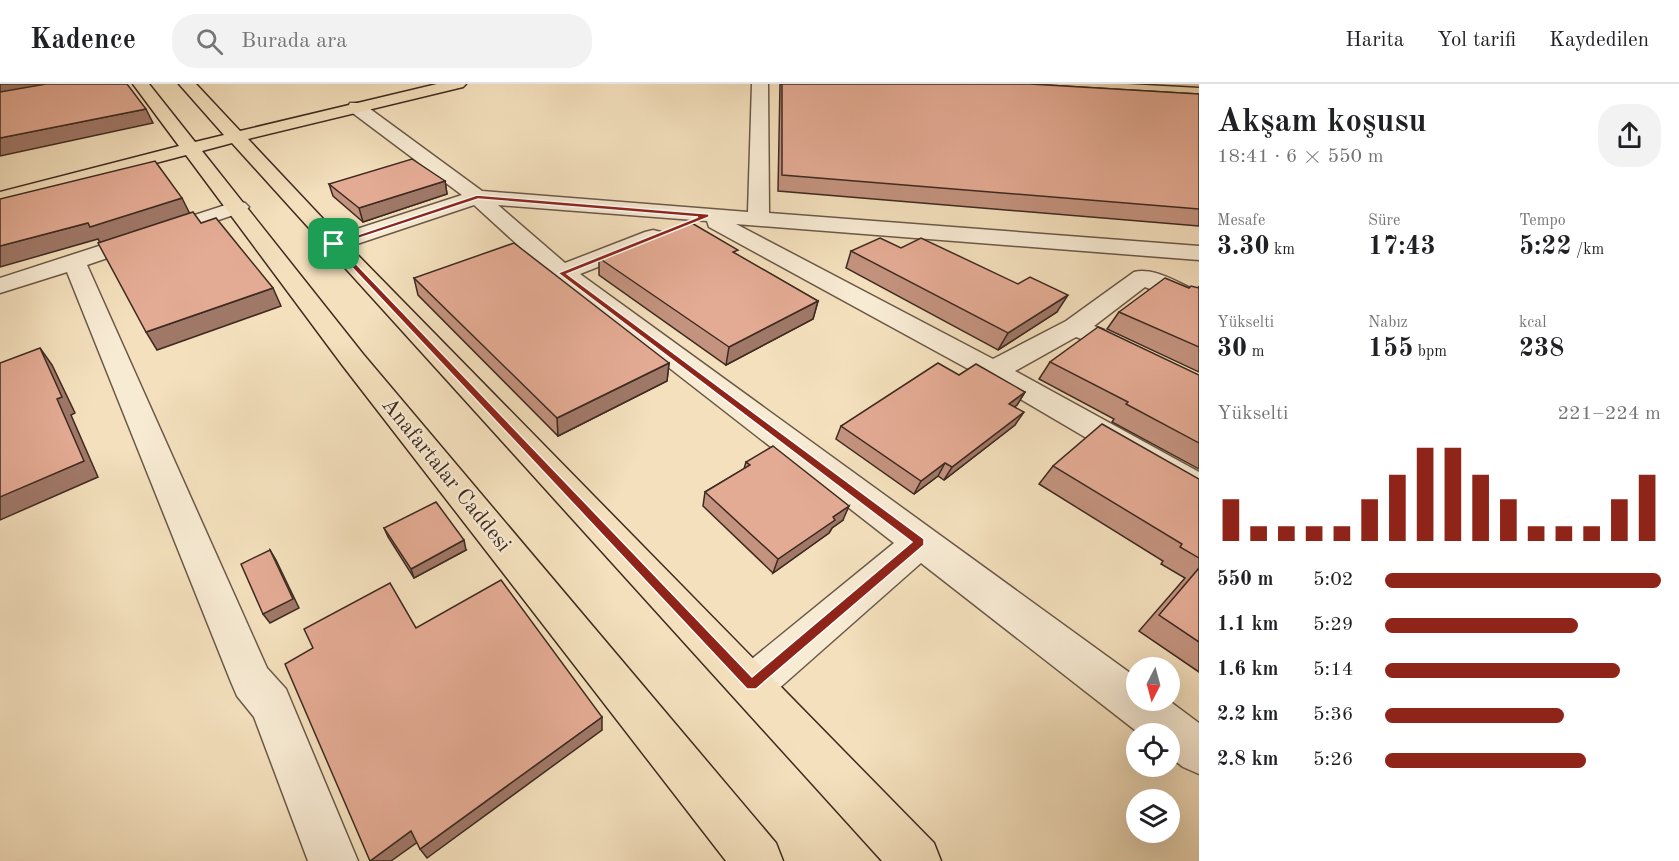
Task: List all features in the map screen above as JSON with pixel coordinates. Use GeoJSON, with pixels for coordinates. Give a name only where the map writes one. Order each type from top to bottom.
{"type":"FeatureCollection","features":[{"type":"Feature","properties":{"kind":"main road","name":"Anafartalar Caddesi"},"geometry":{"type":"LineString","coordinates":[[141,84],[215,177],[353,360],[758,861]]}},
{"type":"Feature","properties":{"kind":"main road"},"geometry":{"type":"LineString","coordinates":[[187,84],[226,122],[263,169],[916,861]]}},
{"type":"Feature","properties":{"kind":"main road"},"geometry":{"type":"LineString","coordinates":[[263,169],[263,149],[279,134],[305,119],[406,84]]}},
{"type":"Feature","properties":{"kind":"main road"},"geometry":{"type":"LineString","coordinates":[[0,198],[130,165],[189,144],[226,122],[458,84]]}},
{"type":"Feature","properties":{"kind":"main road"},"geometry":{"type":"LineString","coordinates":[[1048,84],[1199,93]]}},
{"type":"Feature","properties":{"kind":"main road"},"geometry":{"type":"LineString","coordinates":[[1168,84],[1199,86]]}},
{"type":"Feature","properties":{"kind":"main road"},"geometry":{"type":"LineString","coordinates":[[276,110],[352,103]]}},
{"type":"Feature","properties":{"kind":"main road"},"geometry":{"type":"LineString","coordinates":[[226,122],[305,119]]}},
{"type":"Feature","properties":{"kind":"main road"},"geometry":{"type":"LineString","coordinates":[[0,180],[189,144]]}},
{"type":"Feature","properties":{"kind":"main road"},"geometry":{"type":"LineString","coordinates":[[130,165],[171,166],[215,177]]}},
{"type":"Feature","properties":{"kind":"lane"},"geometry":{"type":"LineString","coordinates":[[758,220],[760,84]]}},
{"type":"Feature","properties":{"kind":"lane"},"geometry":{"type":"LineString","coordinates":[[1074,85],[1093,92],[1199,99]]}},
{"type":"Feature","properties":{"kind":"lane"},"geometry":{"type":"LineString","coordinates":[[352,103],[477,197],[562,273],[1199,752]]}},
{"type":"Feature","properties":{"kind":"lane"},"geometry":{"type":"LineString","coordinates":[[334,244],[477,197],[1199,253]]}},
{"type":"Feature","properties":{"kind":"lane"},"geometry":{"type":"LineString","coordinates":[[0,286],[238,207]]}},
{"type":"Feature","properties":{"kind":"lane"},"geometry":{"type":"LineString","coordinates":[[562,273],[706,216],[993,371],[1199,488]]}},
{"type":"Feature","properties":{"kind":"lane"},"geometry":{"type":"LineString","coordinates":[[1028,240],[1143,277],[1199,301]]}},
{"type":"Feature","properties":{"kind":"lane"},"geometry":{"type":"LineString","coordinates":[[74,261],[252,682],[271,704],[333,861]]}},
{"type":"Feature","properties":{"kind":"lane"},"geometry":{"type":"LineString","coordinates":[[993,371],[1075,327],[1143,277]]}},
{"type":"Feature","properties":{"kind":"lane"},"geometry":{"type":"LineString","coordinates":[[1075,327],[1116,347]]}},
{"type":"Feature","properties":{"kind":"lane"},"geometry":{"type":"LineString","coordinates":[[752,685],[920,542]]}},
{"type":"Feature","properties":{"kind":"building"},"geometry":{"type":"Polygon","coordinates":[[[46,84],[127,84],[146,109],[0,138],[0,92],[46,84]]]}},
{"type":"Feature","properties":{"kind":"building"},"geometry":{"type":"Polygon","coordinates":[[[782,84],[1030,84],[1199,94],[1199,209],[782,175],[782,84]]]}},
{"type":"Feature","properties":{"kind":"building"},"geometry":{"type":"Polygon","coordinates":[[[412,159],[445,181],[359,208],[329,184],[412,159]]]}},
{"type":"Feature","properties":{"kind":"building"},"geometry":{"type":"Polygon","coordinates":[[[155,161],[182,198],[90,227],[88,223],[0,246],[0,199],[155,161]]]}},
{"type":"Feature","properties":{"kind":"building"},"geometry":{"type":"Polygon","coordinates":[[[193,212],[201,223],[216,218],[273,288],[146,332],[98,243],[193,212]]]}},
{"type":"Feature","properties":{"kind":"building"},"geometry":{"type":"Polygon","coordinates":[[[690,222],[738,250],[733,252],[818,301],[729,347],[599,258],[690,222]]]}},
{"type":"Feature","properties":{"kind":"building"},"geometry":{"type":"Polygon","coordinates":[[[880,238],[901,248],[921,238],[1018,284],[1030,277],[1068,295],[1008,333],[851,251],[880,238]]]}},
{"type":"Feature","properties":{"kind":"building"},"geometry":{"type":"Polygon","coordinates":[[[514,243],[669,363],[557,418],[414,278],[514,243]]]}},
{"type":"Feature","properties":{"kind":"building"},"geometry":{"type":"Polygon","coordinates":[[[1165,278],[1189,288],[1191,286],[1199,288],[1199,347],[1119,312],[1165,278]]]}},
{"type":"Feature","properties":{"kind":"building"},"geometry":{"type":"Polygon","coordinates":[[[1098,327],[1199,375],[1199,443],[1126,404],[1128,402],[1050,362],[1098,327]]]}},
{"type":"Feature","properties":{"kind":"building"},"geometry":{"type":"Polygon","coordinates":[[[40,348],[62,397],[57,399],[84,461],[0,497],[0,363],[40,348]]]}},
{"type":"Feature","properties":{"kind":"building"},"geometry":{"type":"Polygon","coordinates":[[[938,363],[959,375],[976,364],[1025,392],[1009,404],[1024,412],[952,467],[945,463],[921,481],[841,426],[938,363]]]}},
{"type":"Feature","properties":{"kind":"building"},"geometry":{"type":"Polygon","coordinates":[[[1102,424],[1199,479],[1199,558],[1180,547],[1182,544],[1053,466],[1102,424]]]}},
{"type":"Feature","properties":{"kind":"building"},"geometry":{"type":"Polygon","coordinates":[[[773,446],[849,506],[833,517],[835,520],[778,559],[705,492],[750,465],[746,462],[773,446]]]}},
{"type":"Feature","properties":{"kind":"building"},"geometry":{"type":"Polygon","coordinates":[[[436,502],[464,540],[411,569],[384,528],[436,502]]]}},
{"type":"Feature","properties":{"kind":"building"},"geometry":{"type":"Polygon","coordinates":[[[270,550],[293,599],[263,614],[241,564],[270,550]]]}},
{"type":"Feature","properties":{"kind":"building"},"geometry":{"type":"Polygon","coordinates":[[[1199,568],[1199,642],[1159,615],[1199,568]]]}},
{"type":"Feature","properties":{"kind":"building"},"geometry":{"type":"Polygon","coordinates":[[[501,580],[602,717],[420,849],[411,831],[370,861],[285,664],[313,648],[304,629],[390,583],[416,628],[501,580]]]}},
{"type":"Feature","properties":{"kind":"route"},"geometry":{"type":"LineString","coordinates":[[477,197],[706,216],[562,273],[920,542],[752,685],[334,244],[477,197]]}}]}
